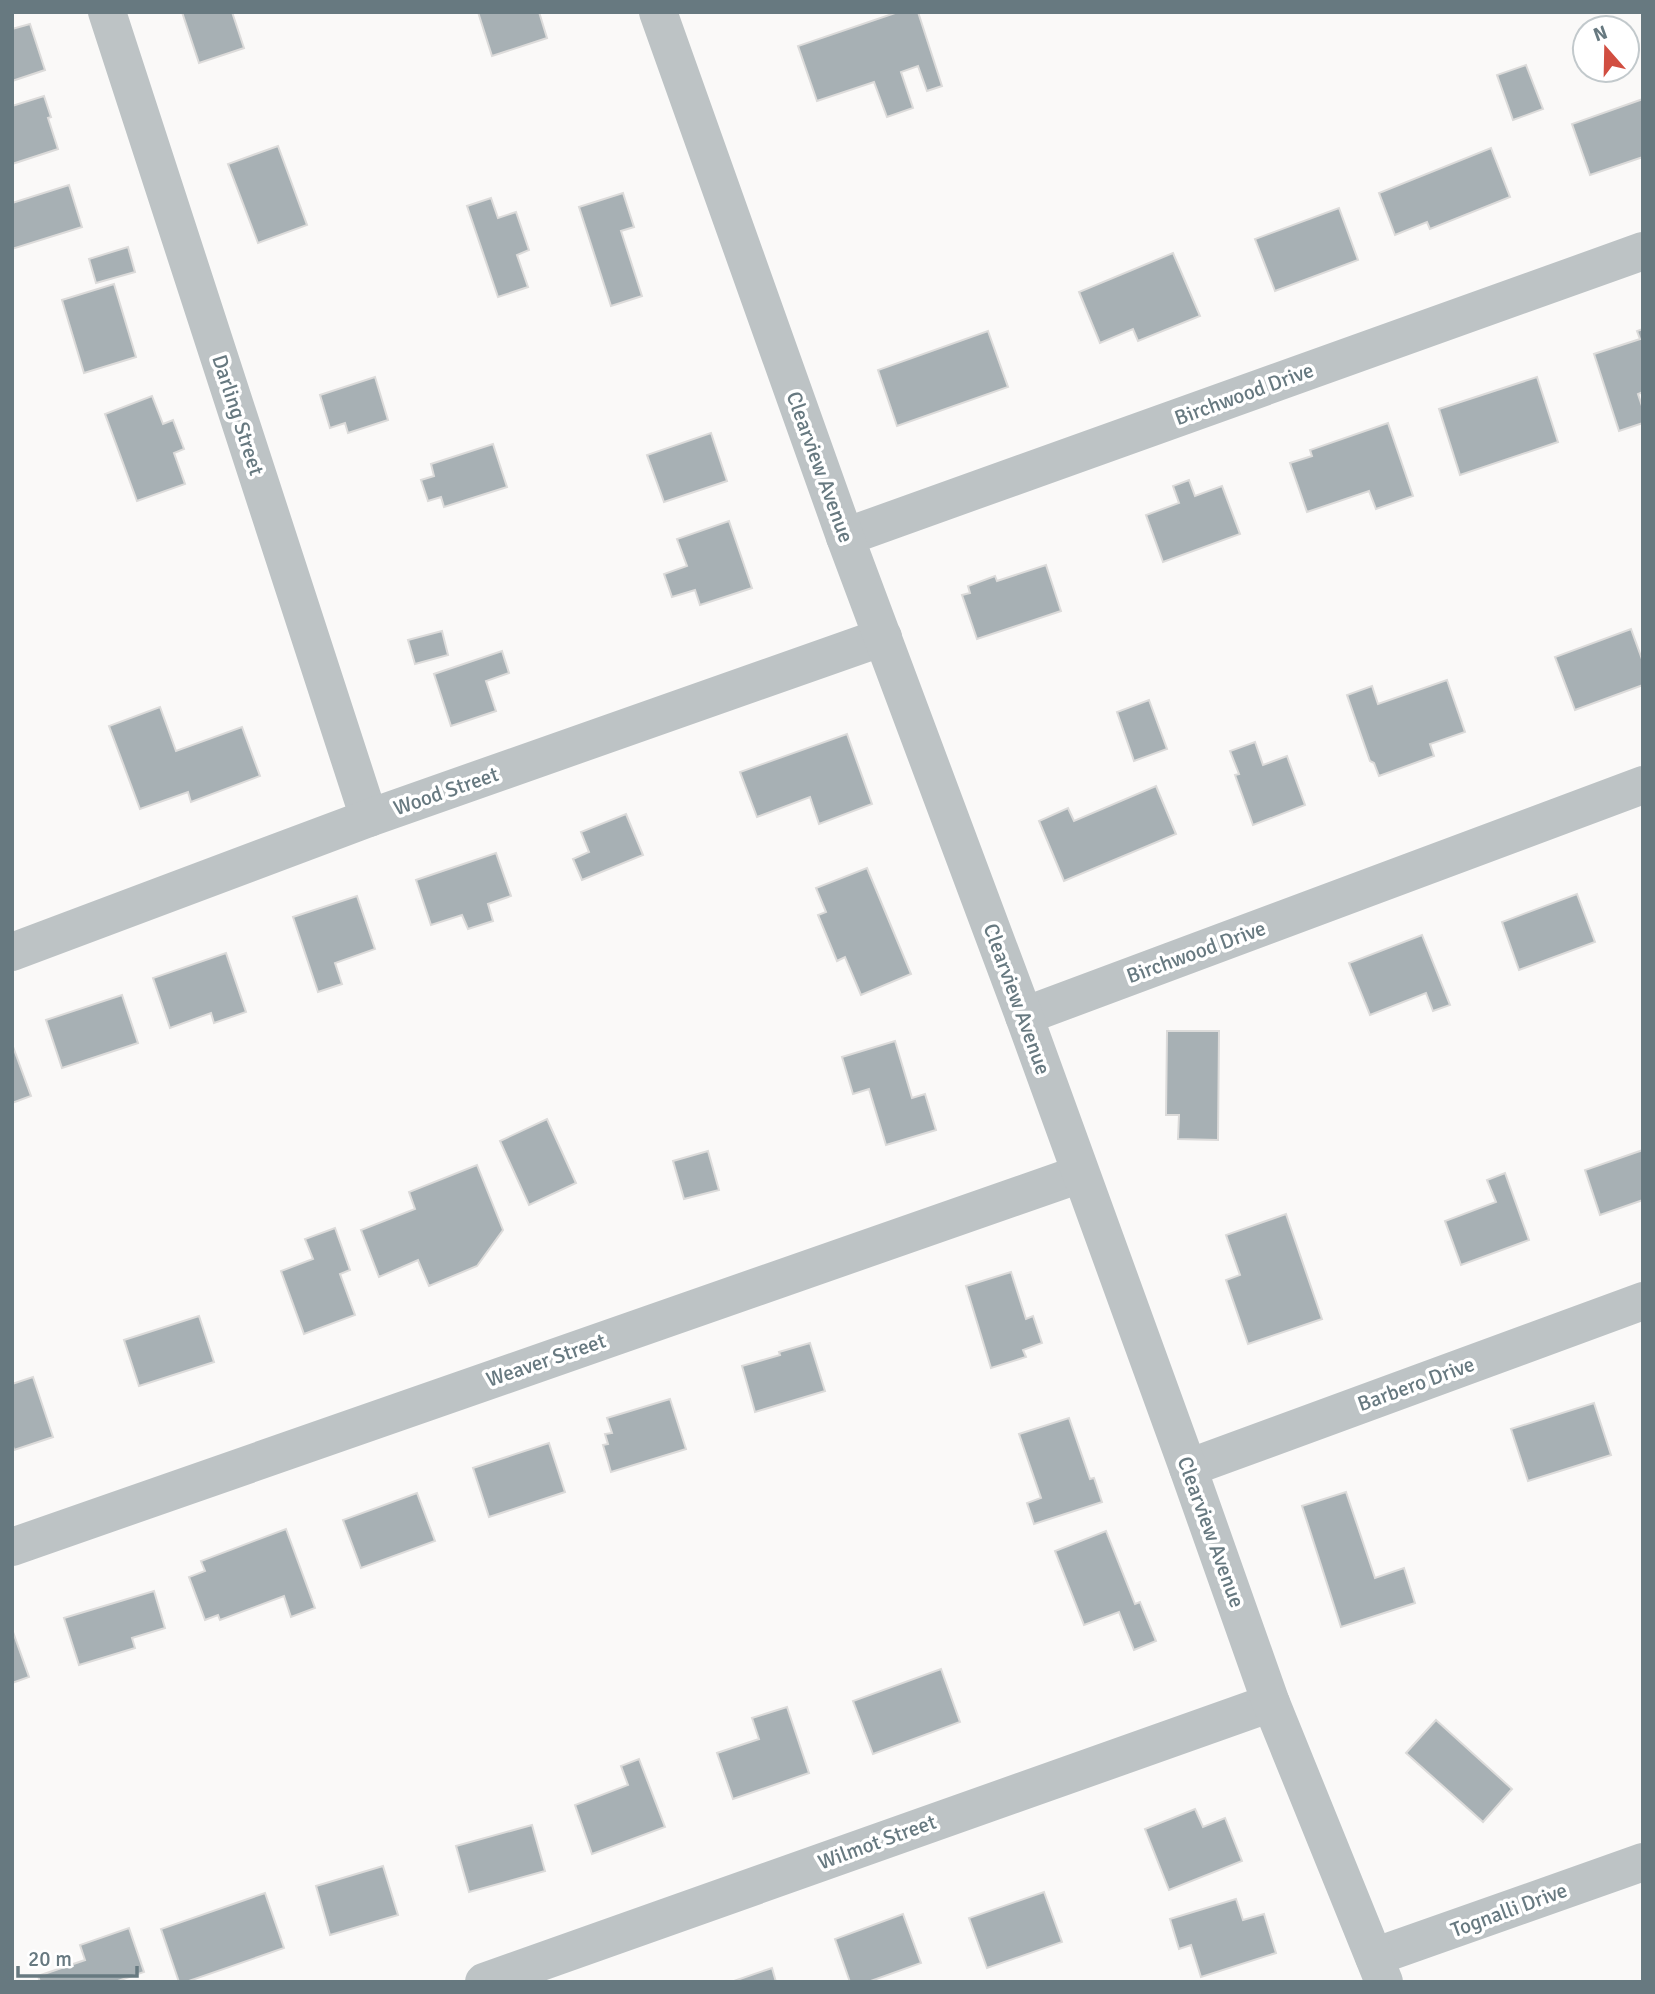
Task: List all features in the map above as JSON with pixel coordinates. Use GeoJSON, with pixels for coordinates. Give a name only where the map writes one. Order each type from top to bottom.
{"type":"FeatureCollection","features":[{"type":"Feature","properties":{"kind":"street","name":"Darling Street"},"geometry":{"type":"LineString","coordinates":[[107,12],[369,818]]}},
{"type":"Feature","properties":{"kind":"street","name":"Clearview Avenue"},"geometry":{"type":"LineString","coordinates":[[658,12],[845,537],[1024,1016],[1271,1703],[1379,1970]]}},
{"type":"Feature","properties":{"kind":"street","name":"Birchwood Drive"},"geometry":{"type":"LineString","coordinates":[[845,537],[1643,251]]}},
{"type":"Feature","properties":{"kind":"street","name":"Wood Street"},"geometry":{"type":"LineString","coordinates":[[12,952],[369,818],[883,637]]}},
{"type":"Feature","properties":{"kind":"street","name":"Birchwood Drive"},"geometry":{"type":"LineString","coordinates":[[1024,1016],[1643,785]]}},
{"type":"Feature","properties":{"kind":"street","name":"Weaver Street"},"geometry":{"type":"LineString","coordinates":[[12,1546],[1080,1174]]}},
{"type":"Feature","properties":{"kind":"street","name":"Barbero Drive"},"geometry":{"type":"LineString","coordinates":[[1188,1468],[1643,1301]]}},
{"type":"Feature","properties":{"kind":"street","name":"Wilmot Street"},"geometry":{"type":"LineString","coordinates":[[484,1982],[1271,1703]]}},
{"type":"Feature","properties":{"kind":"street","name":"Tognalli Drive"},"geometry":{"type":"LineString","coordinates":[[1379,1970],[1643,1862]]}},
{"type":"Feature","properties":{"kind":"building"},"geometry":{"type":"Polygon","coordinates":[[[182,12],[232,12],[244,48],[199,63],[182,12]]]}},
{"type":"Feature","properties":{"kind":"building"},"geometry":{"type":"Polygon","coordinates":[[[478,12],[539,12],[547,38],[492,56],[478,12]]]}},
{"type":"Feature","properties":{"kind":"building"},"geometry":{"type":"Polygon","coordinates":[[[898,12],[918,12],[942,86],[927,91],[918,66],[901,72],[913,108],[887,117],[874,82],[817,101],[798,46],[898,12]]]}},
{"type":"Feature","properties":{"kind":"building"},"geometry":{"type":"Polygon","coordinates":[[[30,24],[45,70],[12,81],[12,29],[30,24]]]}},
{"type":"Feature","properties":{"kind":"building"},"geometry":{"type":"Polygon","coordinates":[[[1526,65],[1543,109],[1513,120],[1497,75],[1526,65]]]}},
{"type":"Feature","properties":{"kind":"building"},"geometry":{"type":"Polygon","coordinates":[[[44,96],[58,149],[12,164],[12,106],[44,96]]]}},
{"type":"Feature","properties":{"kind":"building"},"geometry":{"type":"Polygon","coordinates":[[[1643,99],[1643,157],[1590,175],[1572,124],[1643,99]]]}},
{"type":"Feature","properties":{"kind":"building"},"geometry":{"type":"Polygon","coordinates":[[[278,146],[307,225],[258,243],[228,164],[278,146]]]}},
{"type":"Feature","properties":{"kind":"building"},"geometry":{"type":"Polygon","coordinates":[[[1491,148],[1510,197],[1430,229],[1427,222],[1395,235],[1379,193],[1491,148]]]}},
{"type":"Feature","properties":{"kind":"building"},"geometry":{"type":"Polygon","coordinates":[[[69,185],[82,227],[12,249],[12,203],[69,185]]]}},
{"type":"Feature","properties":{"kind":"building"},"geometry":{"type":"Polygon","coordinates":[[[623,193],[634,227],[621,231],[642,296],[611,306],[579,207],[623,193]]]}},
{"type":"Feature","properties":{"kind":"building"},"geometry":{"type":"Polygon","coordinates":[[[491,198],[498,218],[516,212],[529,250],[517,255],[528,287],[498,297],[467,206],[491,198]]]}},
{"type":"Feature","properties":{"kind":"building"},"geometry":{"type":"Polygon","coordinates":[[[1339,208],[1358,260],[1275,291],[1255,239],[1339,208]]]}},
{"type":"Feature","properties":{"kind":"building"},"geometry":{"type":"Polygon","coordinates":[[[128,247],[135,272],[96,283],[89,259],[128,247]]]}},
{"type":"Feature","properties":{"kind":"building"},"geometry":{"type":"Polygon","coordinates":[[[1173,253],[1200,316],[1138,341],[1133,329],[1100,343],[1079,292],[1173,253]]]}},
{"type":"Feature","properties":{"kind":"building"},"geometry":{"type":"Polygon","coordinates":[[[114,284],[136,357],[84,373],[62,300],[114,284]]]}},
{"type":"Feature","properties":{"kind":"building"},"geometry":{"type":"Polygon","coordinates":[[[1643,329],[1643,392],[1638,394],[1643,409],[1643,423],[1619,431],[1594,354],[1640,339],[1637,331],[1643,329]]]}},
{"type":"Feature","properties":{"kind":"building"},"geometry":{"type":"Polygon","coordinates":[[[988,331],[1008,387],[897,426],[878,370],[988,331]]]}},
{"type":"Feature","properties":{"kind":"building"},"geometry":{"type":"Polygon","coordinates":[[[375,377],[388,420],[348,433],[345,423],[330,428],[320,395],[375,377]]]}},
{"type":"Feature","properties":{"kind":"building"},"geometry":{"type":"Polygon","coordinates":[[[1537,377],[1558,442],[1460,475],[1439,409],[1537,377]]]}},
{"type":"Feature","properties":{"kind":"building"},"geometry":{"type":"Polygon","coordinates":[[[152,396],[163,424],[173,420],[184,449],[174,453],[185,484],[137,501],[105,414],[152,396]]]}},
{"type":"Feature","properties":{"kind":"building"},"geometry":{"type":"Polygon","coordinates":[[[1388,423],[1413,496],[1376,509],[1369,491],[1307,512],[1290,463],[1312,456],[1310,450],[1388,423]]]}},
{"type":"Feature","properties":{"kind":"building"},"geometry":{"type":"Polygon","coordinates":[[[711,433],[727,481],[664,502],[647,455],[711,433]]]}},
{"type":"Feature","properties":{"kind":"building"},"geometry":{"type":"Polygon","coordinates":[[[493,444],[507,487],[444,507],[441,497],[428,501],[421,480],[434,476],[431,464],[493,444]]]}},
{"type":"Feature","properties":{"kind":"building"},"geometry":{"type":"Polygon","coordinates":[[[1189,480],[1195,496],[1222,486],[1240,534],[1163,562],[1146,515],[1179,503],[1173,486],[1189,480]]]}},
{"type":"Feature","properties":{"kind":"building"},"geometry":{"type":"Polygon","coordinates":[[[729,521],[752,588],[700,605],[695,590],[672,597],[664,574],[687,566],[677,539],[729,521]]]}},
{"type":"Feature","properties":{"kind":"building"},"geometry":{"type":"Polygon","coordinates":[[[1046,565],[1061,611],[977,639],[962,595],[970,593],[968,586],[995,576],[997,581],[1046,565]]]}},
{"type":"Feature","properties":{"kind":"building"},"geometry":{"type":"Polygon","coordinates":[[[1631,629],[1643,662],[1643,685],[1575,710],[1555,657],[1631,629]]]}},
{"type":"Feature","properties":{"kind":"building"},"geometry":{"type":"Polygon","coordinates":[[[442,631],[448,655],[415,664],[408,640],[442,631]]]}},
{"type":"Feature","properties":{"kind":"building"},"geometry":{"type":"Polygon","coordinates":[[[502,651],[509,673],[486,681],[496,711],[451,726],[434,674],[502,651]]]}},
{"type":"Feature","properties":{"kind":"building"},"geometry":{"type":"Polygon","coordinates":[[[1447,680],[1465,732],[1430,744],[1434,756],[1379,776],[1374,763],[1370,761],[1347,695],[1372,686],[1378,704],[1447,680]]]}},
{"type":"Feature","properties":{"kind":"building"},"geometry":{"type":"Polygon","coordinates":[[[1149,700],[1167,749],[1134,761],[1117,712],[1149,700]]]}},
{"type":"Feature","properties":{"kind":"building"},"geometry":{"type":"Polygon","coordinates":[[[160,707],[176,751],[242,727],[260,776],[191,802],[188,792],[140,809],[109,726],[160,707]]]}},
{"type":"Feature","properties":{"kind":"building"},"geometry":{"type":"Polygon","coordinates":[[[847,734],[872,804],[819,824],[810,797],[757,817],[740,772],[847,734]]]}},
{"type":"Feature","properties":{"kind":"building"},"geometry":{"type":"Polygon","coordinates":[[[1255,742],[1263,765],[1287,756],[1305,805],[1253,825],[1235,775],[1239,774],[1230,751],[1255,742]]]}},
{"type":"Feature","properties":{"kind":"building"},"geometry":{"type":"Polygon","coordinates":[[[1156,786],[1176,834],[1064,881],[1039,821],[1068,808],[1074,821],[1156,786]]]}},
{"type":"Feature","properties":{"kind":"building"},"geometry":{"type":"Polygon","coordinates":[[[626,814],[643,855],[582,880],[573,859],[589,852],[581,832],[626,814]]]}},
{"type":"Feature","properties":{"kind":"building"},"geometry":{"type":"Polygon","coordinates":[[[496,853],[511,896],[488,904],[493,921],[468,929],[462,915],[431,925],[416,880],[496,853]]]}},
{"type":"Feature","properties":{"kind":"building"},"geometry":{"type":"Polygon","coordinates":[[[867,868],[911,974],[861,995],[845,957],[837,961],[818,915],[826,912],[816,888],[867,868]]]}},
{"type":"Feature","properties":{"kind":"building"},"geometry":{"type":"Polygon","coordinates":[[[1577,894],[1595,942],[1519,970],[1502,922],[1577,894]]]}},
{"type":"Feature","properties":{"kind":"building"},"geometry":{"type":"Polygon","coordinates":[[[357,896],[375,949],[335,963],[342,984],[318,992],[293,917],[357,896]]]}},
{"type":"Feature","properties":{"kind":"building"},"geometry":{"type":"Polygon","coordinates":[[[1422,935],[1450,1005],[1433,1011],[1426,993],[1370,1015],[1349,963],[1422,935]]]}},
{"type":"Feature","properties":{"kind":"building"},"geometry":{"type":"Polygon","coordinates":[[[226,953],[246,1012],[214,1023],[211,1013],[170,1028],[153,978],[226,953]]]}},
{"type":"Feature","properties":{"kind":"building"},"geometry":{"type":"Polygon","coordinates":[[[122,995],[138,1043],[62,1068],[46,1020],[122,995]]]}},
{"type":"Feature","properties":{"kind":"building"},"geometry":{"type":"Polygon","coordinates":[[[1167,1031],[1219,1031],[1218,1140],[1178,1139],[1179,1115],[1166,1115],[1167,1031]]]}},
{"type":"Feature","properties":{"kind":"building"},"geometry":{"type":"Polygon","coordinates":[[[895,1041],[912,1098],[925,1094],[936,1130],[886,1145],[869,1089],[853,1094],[842,1057],[895,1041]]]}},
{"type":"Feature","properties":{"kind":"building"},"geometry":{"type":"Polygon","coordinates":[[[12,1044],[31,1096],[12,1103],[12,1044]]]}},
{"type":"Feature","properties":{"kind":"building"},"geometry":{"type":"Polygon","coordinates":[[[547,1119],[576,1183],[529,1205],[500,1141],[547,1119]]]}},
{"type":"Feature","properties":{"kind":"building"},"geometry":{"type":"Polygon","coordinates":[[[1643,1150],[1643,1200],[1600,1215],[1585,1170],[1643,1150]]]}},
{"type":"Feature","properties":{"kind":"building"},"geometry":{"type":"Polygon","coordinates":[[[708,1151],[719,1190],[684,1199],[673,1161],[708,1151]]]}},
{"type":"Feature","properties":{"kind":"building"},"geometry":{"type":"Polygon","coordinates":[[[477,1165],[503,1230],[477,1266],[429,1286],[418,1260],[379,1277],[361,1230],[415,1209],[409,1192],[477,1165]]]}},
{"type":"Feature","properties":{"kind":"building"},"geometry":{"type":"Polygon","coordinates":[[[1505,1173],[1529,1240],[1461,1265],[1445,1221],[1496,1202],[1487,1180],[1505,1173]]]}},
{"type":"Feature","properties":{"kind":"building"},"geometry":{"type":"Polygon","coordinates":[[[1286,1214],[1322,1319],[1248,1344],[1226,1280],[1240,1275],[1226,1235],[1286,1214]]]}},
{"type":"Feature","properties":{"kind":"building"},"geometry":{"type":"Polygon","coordinates":[[[335,1228],[350,1270],[340,1274],[355,1315],[304,1334],[281,1271],[313,1259],[305,1239],[335,1228]]]}},
{"type":"Feature","properties":{"kind":"building"},"geometry":{"type":"Polygon","coordinates":[[[1011,1272],[1026,1319],[1033,1316],[1042,1343],[1023,1350],[1026,1357],[991,1368],[966,1286],[1011,1272]]]}},
{"type":"Feature","properties":{"kind":"building"},"geometry":{"type":"Polygon","coordinates":[[[199,1316],[214,1362],[139,1386],[124,1340],[199,1316]]]}},
{"type":"Feature","properties":{"kind":"building"},"geometry":{"type":"Polygon","coordinates":[[[810,1343],[825,1391],[755,1412],[742,1366],[810,1343]]]}},
{"type":"Feature","properties":{"kind":"building"},"geometry":{"type":"Polygon","coordinates":[[[33,1377],[53,1437],[14,1450],[12,1384],[33,1377]]]}},
{"type":"Feature","properties":{"kind":"building"},"geometry":{"type":"Polygon","coordinates":[[[670,1399],[686,1449],[611,1472],[603,1445],[608,1444],[605,1434],[612,1433],[607,1418],[670,1399]]]}},
{"type":"Feature","properties":{"kind":"building"},"geometry":{"type":"Polygon","coordinates":[[[1594,1403],[1611,1455],[1528,1481],[1511,1429],[1594,1403]]]}},
{"type":"Feature","properties":{"kind":"building"},"geometry":{"type":"Polygon","coordinates":[[[1069,1418],[1090,1479],[1094,1478],[1102,1502],[1034,1524],[1027,1503],[1041,1498],[1019,1434],[1069,1418]]]}},
{"type":"Feature","properties":{"kind":"building"},"geometry":{"type":"Polygon","coordinates":[[[549,1443],[565,1492],[489,1517],[473,1468],[549,1443]]]}},
{"type":"Feature","properties":{"kind":"building"},"geometry":{"type":"Polygon","coordinates":[[[1346,1492],[1375,1578],[1404,1568],[1415,1603],[1341,1627],[1302,1506],[1346,1492]]]}},
{"type":"Feature","properties":{"kind":"building"},"geometry":{"type":"Polygon","coordinates":[[[417,1493],[435,1541],[361,1568],[343,1520],[417,1493]]]}},
{"type":"Feature","properties":{"kind":"building"},"geometry":{"type":"Polygon","coordinates":[[[286,1529],[315,1608],[291,1617],[284,1596],[220,1620],[218,1615],[205,1620],[189,1577],[205,1571],[201,1561],[286,1529]]]}},
{"type":"Feature","properties":{"kind":"building"},"geometry":{"type":"Polygon","coordinates":[[[1106,1531],[1135,1604],[1140,1602],[1156,1641],[1134,1650],[1119,1612],[1084,1625],[1055,1551],[1106,1531]]]}},
{"type":"Feature","properties":{"kind":"building"},"geometry":{"type":"Polygon","coordinates":[[[154,1591],[165,1628],[132,1638],[135,1648],[79,1665],[64,1618],[154,1591]]]}},
{"type":"Feature","properties":{"kind":"building"},"geometry":{"type":"Polygon","coordinates":[[[12,1633],[29,1677],[12,1683],[12,1633]]]}},
{"type":"Feature","properties":{"kind":"building"},"geometry":{"type":"Polygon","coordinates":[[[941,1669],[960,1722],[873,1754],[853,1701],[941,1669]]]}},
{"type":"Feature","properties":{"kind":"building"},"geometry":{"type":"Polygon","coordinates":[[[787,1707],[809,1773],[733,1799],[717,1753],[759,1739],[752,1718],[787,1707]]]}},
{"type":"Feature","properties":{"kind":"building"},"geometry":{"type":"Polygon","coordinates":[[[1436,1720],[1512,1789],[1483,1822],[1406,1753],[1436,1720]]]}},
{"type":"Feature","properties":{"kind":"building"},"geometry":{"type":"Polygon","coordinates":[[[639,1759],[665,1827],[592,1854],[575,1805],[628,1785],[621,1766],[639,1759]]]}},
{"type":"Feature","properties":{"kind":"building"},"geometry":{"type":"Polygon","coordinates":[[[1195,1809],[1203,1827],[1225,1818],[1242,1861],[1169,1890],[1145,1829],[1195,1809]]]}},
{"type":"Feature","properties":{"kind":"building"},"geometry":{"type":"Polygon","coordinates":[[[532,1825],[545,1871],[469,1892],[456,1846],[532,1825]]]}},
{"type":"Feature","properties":{"kind":"building"},"geometry":{"type":"Polygon","coordinates":[[[383,1866],[398,1915],[330,1935],[316,1886],[383,1866]]]}},
{"type":"Feature","properties":{"kind":"building"},"geometry":{"type":"Polygon","coordinates":[[[1044,1892],[1062,1942],[987,1968],[969,1918],[1044,1892]]]}},
{"type":"Feature","properties":{"kind":"building"},"geometry":{"type":"Polygon","coordinates":[[[265,1893],[284,1948],[186,1982],[179,1982],[161,1929],[265,1893]]]}},
{"type":"Feature","properties":{"kind":"building"},"geometry":{"type":"Polygon","coordinates":[[[1236,1899],[1243,1920],[1264,1914],[1276,1953],[1201,1977],[1191,1945],[1179,1949],[1170,1919],[1236,1899]]]}},
{"type":"Feature","properties":{"kind":"building"},"geometry":{"type":"Polygon","coordinates":[[[903,1914],[921,1963],[868,1982],[850,1982],[835,1939],[903,1914]]]}},
{"type":"Feature","properties":{"kind":"building"},"geometry":{"type":"Polygon","coordinates":[[[129,1928],[144,1972],[115,1982],[40,1982],[38,1976],[85,1960],[80,1945],[129,1928]]]}},
{"type":"Feature","properties":{"kind":"building"},"geometry":{"type":"Polygon","coordinates":[[[772,1968],[776,1982],[731,1982],[772,1968]]]}}]}
